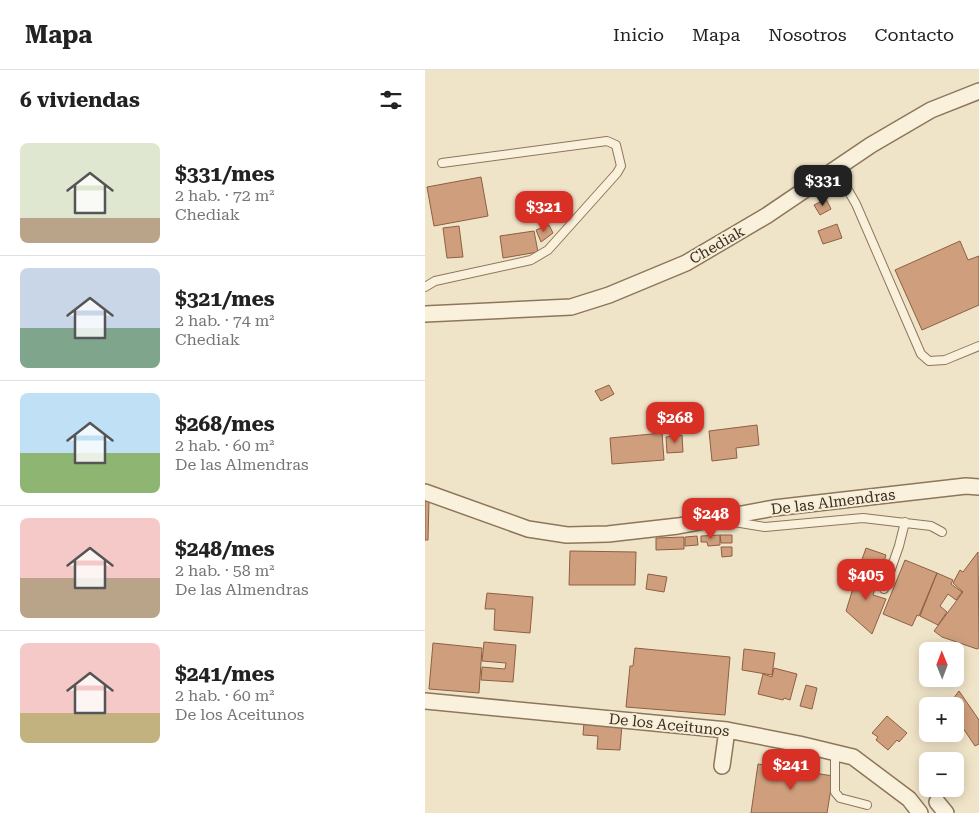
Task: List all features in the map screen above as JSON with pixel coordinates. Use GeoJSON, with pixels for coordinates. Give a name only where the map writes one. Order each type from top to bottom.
{"type":"FeatureCollection","features":[{"type":"Feature","properties":{"kind":"street","name":"Chediak"},"geometry":{"type":"LineString","coordinates":[[425,314],[571,307],[609,295],[686,263],[766,216],[871,145],[931,110],[979,91]]}},
{"type":"Feature","properties":{"kind":"street","name":"De las Almendras"},"geometry":{"type":"LineString","coordinates":[[425,492],[528,529],[567,535],[608,534],[678,526],[784,507],[966,486],[979,487]]}},
{"type":"Feature","properties":{"kind":"street","name":"De los Aceitunos"},"geometry":{"type":"LineString","coordinates":[[425,701],[727,730],[853,757],[909,799],[920,813]]}},
{"type":"Feature","properties":{"kind":"street"},"geometry":{"type":"LineString","coordinates":[[722,766],[727,730]]}},
{"type":"Feature","properties":{"kind":"lane"},"geometry":{"type":"LineString","coordinates":[[425,287],[435,281],[531,260],[548,250],[617,173],[621,166],[616,145],[607,141],[442,163]]}},
{"type":"Feature","properties":{"kind":"lane"},"geometry":{"type":"LineString","coordinates":[[836,169],[856,204],[921,354],[929,361],[945,360],[979,346]]}},
{"type":"Feature","properties":{"kind":"lane"},"geometry":{"type":"LineString","coordinates":[[719,519],[765,527],[863,518],[931,526],[942,532]]}},
{"type":"Feature","properties":{"kind":"lane"},"geometry":{"type":"LineString","coordinates":[[884,589],[905,522]]}},
{"type":"Feature","properties":{"kind":"lane"},"geometry":{"type":"LineString","coordinates":[[835,753],[835,792],[841,798],[867,805]]}},
{"type":"Feature","properties":{"kind":"building"},"geometry":{"type":"Polygon","coordinates":[[[481,177],[488,216],[434,226],[427,187],[481,177]]]}},
{"type":"Feature","properties":{"kind":"building"},"geometry":{"type":"Polygon","coordinates":[[[826,199],[831,209],[820,215],[814,205],[826,199]]]}},
{"type":"Feature","properties":{"kind":"building"},"geometry":{"type":"Polygon","coordinates":[[[837,224],[842,238],[823,244],[818,231],[837,224]]]}},
{"type":"Feature","properties":{"kind":"building"},"geometry":{"type":"Polygon","coordinates":[[[549,225],[553,233],[541,242],[536,230],[549,225]]]}},
{"type":"Feature","properties":{"kind":"building"},"geometry":{"type":"Polygon","coordinates":[[[459,226],[463,257],[447,258],[443,228],[459,226]]]}},
{"type":"Feature","properties":{"kind":"building"},"geometry":{"type":"Polygon","coordinates":[[[534,231],[538,252],[503,258],[500,236],[534,231]]]}},
{"type":"Feature","properties":{"kind":"building"},"geometry":{"type":"Polygon","coordinates":[[[960,241],[968,260],[979,256],[979,305],[922,330],[895,270],[960,241]]]}},
{"type":"Feature","properties":{"kind":"building"},"geometry":{"type":"Polygon","coordinates":[[[609,385],[614,394],[601,401],[595,391],[609,385]]]}},
{"type":"Feature","properties":{"kind":"building"},"geometry":{"type":"Polygon","coordinates":[[[757,425],[759,445],[736,448],[737,458],[712,461],[709,431],[757,425]]]}},
{"type":"Feature","properties":{"kind":"building"},"geometry":{"type":"Polygon","coordinates":[[[662,433],[664,460],[612,464],[610,438],[662,433]]]}},
{"type":"Feature","properties":{"kind":"building"},"geometry":{"type":"Polygon","coordinates":[[[682,435],[683,452],[667,453],[666,437],[682,435]]]}},
{"type":"Feature","properties":{"kind":"building"},"geometry":{"type":"Polygon","coordinates":[[[425,500],[429,500],[428,540],[425,540],[425,500]]]}},
{"type":"Feature","properties":{"kind":"building"},"geometry":{"type":"Polygon","coordinates":[[[720,535],[732,535],[732,543],[721,543],[720,535]]]}},
{"type":"Feature","properties":{"kind":"building"},"geometry":{"type":"Polygon","coordinates":[[[720,535],[720,545],[708,546],[707,542],[701,542],[701,536],[720,535]]]}},
{"type":"Feature","properties":{"kind":"building"},"geometry":{"type":"Polygon","coordinates":[[[697,536],[698,545],[685,546],[685,537],[697,536]]]}},
{"type":"Feature","properties":{"kind":"building"},"geometry":{"type":"Polygon","coordinates":[[[684,537],[684,549],[656,550],[656,538],[684,537]]]}},
{"type":"Feature","properties":{"kind":"building"},"geometry":{"type":"Polygon","coordinates":[[[721,547],[732,547],[732,556],[722,557],[721,547]]]}},
{"type":"Feature","properties":{"kind":"building"},"geometry":{"type":"Polygon","coordinates":[[[866,548],[886,555],[880,575],[859,568],[866,548]]]}},
{"type":"Feature","properties":{"kind":"building"},"geometry":{"type":"Polygon","coordinates":[[[570,551],[636,552],[635,585],[569,585],[570,551]]]}},
{"type":"Feature","properties":{"kind":"building"},"geometry":{"type":"Polygon","coordinates":[[[978,552],[979,648],[977,649],[964,645],[964,642],[957,642],[942,637],[934,631],[963,592],[953,583],[960,570],[963,572],[978,552]]]}},
{"type":"Feature","properties":{"kind":"building"},"geometry":{"type":"Polygon","coordinates":[[[905,560],[937,573],[919,616],[917,615],[912,626],[883,614],[905,560]]]}},
{"type":"Feature","properties":{"kind":"building"},"geometry":{"type":"Polygon","coordinates":[[[859,569],[880,575],[873,595],[886,599],[872,634],[846,611],[859,569]]]}},
{"type":"Feature","properties":{"kind":"building"},"geometry":{"type":"Polygon","coordinates":[[[937,573],[953,580],[951,584],[962,592],[956,600],[948,594],[940,606],[947,612],[938,625],[920,616],[937,573]]]}},
{"type":"Feature","properties":{"kind":"building"},"geometry":{"type":"Polygon","coordinates":[[[648,574],[667,577],[664,592],[646,589],[648,574]]]}},
{"type":"Feature","properties":{"kind":"building"},"geometry":{"type":"Polygon","coordinates":[[[487,593],[533,597],[530,633],[494,630],[495,609],[485,609],[487,593]]]}},
{"type":"Feature","properties":{"kind":"building"},"geometry":{"type":"Polygon","coordinates":[[[484,642],[516,645],[513,682],[481,680],[482,667],[505,669],[506,663],[482,661],[484,642]]]}},
{"type":"Feature","properties":{"kind":"building"},"geometry":{"type":"Polygon","coordinates":[[[433,643],[482,648],[479,693],[429,689],[433,643]]]}},
{"type":"Feature","properties":{"kind":"building"},"geometry":{"type":"Polygon","coordinates":[[[635,648],[730,657],[725,715],[626,707],[630,666],[633,666],[635,648]]]}},
{"type":"Feature","properties":{"kind":"building"},"geometry":{"type":"Polygon","coordinates":[[[744,649],[775,653],[772,675],[742,670],[744,649]]]}},
{"type":"Feature","properties":{"kind":"building"},"geometry":{"type":"Polygon","coordinates":[[[774,668],[797,674],[790,700],[758,694],[763,674],[772,677],[774,668]]]}},
{"type":"Feature","properties":{"kind":"building"},"geometry":{"type":"Polygon","coordinates":[[[806,685],[817,688],[812,709],[800,706],[806,685]]]}},
{"type":"Feature","properties":{"kind":"building"},"geometry":{"type":"Polygon","coordinates":[[[959,691],[963,697],[955,697],[959,691]]]}},
{"type":"Feature","properties":{"kind":"building"},"geometry":{"type":"Polygon","coordinates":[[[964,698],[979,720],[979,744],[975,746],[964,730],[964,698]]]}},
{"type":"Feature","properties":{"kind":"building"},"geometry":{"type":"Polygon","coordinates":[[[887,716],[907,733],[888,750],[876,740],[878,737],[872,733],[887,716]]]}},
{"type":"Feature","properties":{"kind":"building"},"geometry":{"type":"Polygon","coordinates":[[[584,722],[622,724],[620,750],[597,749],[598,736],[583,735],[584,722]]]}},
{"type":"Feature","properties":{"kind":"building"},"geometry":{"type":"Polygon","coordinates":[[[758,764],[833,776],[827,813],[751,813],[758,764]]]}}]}
